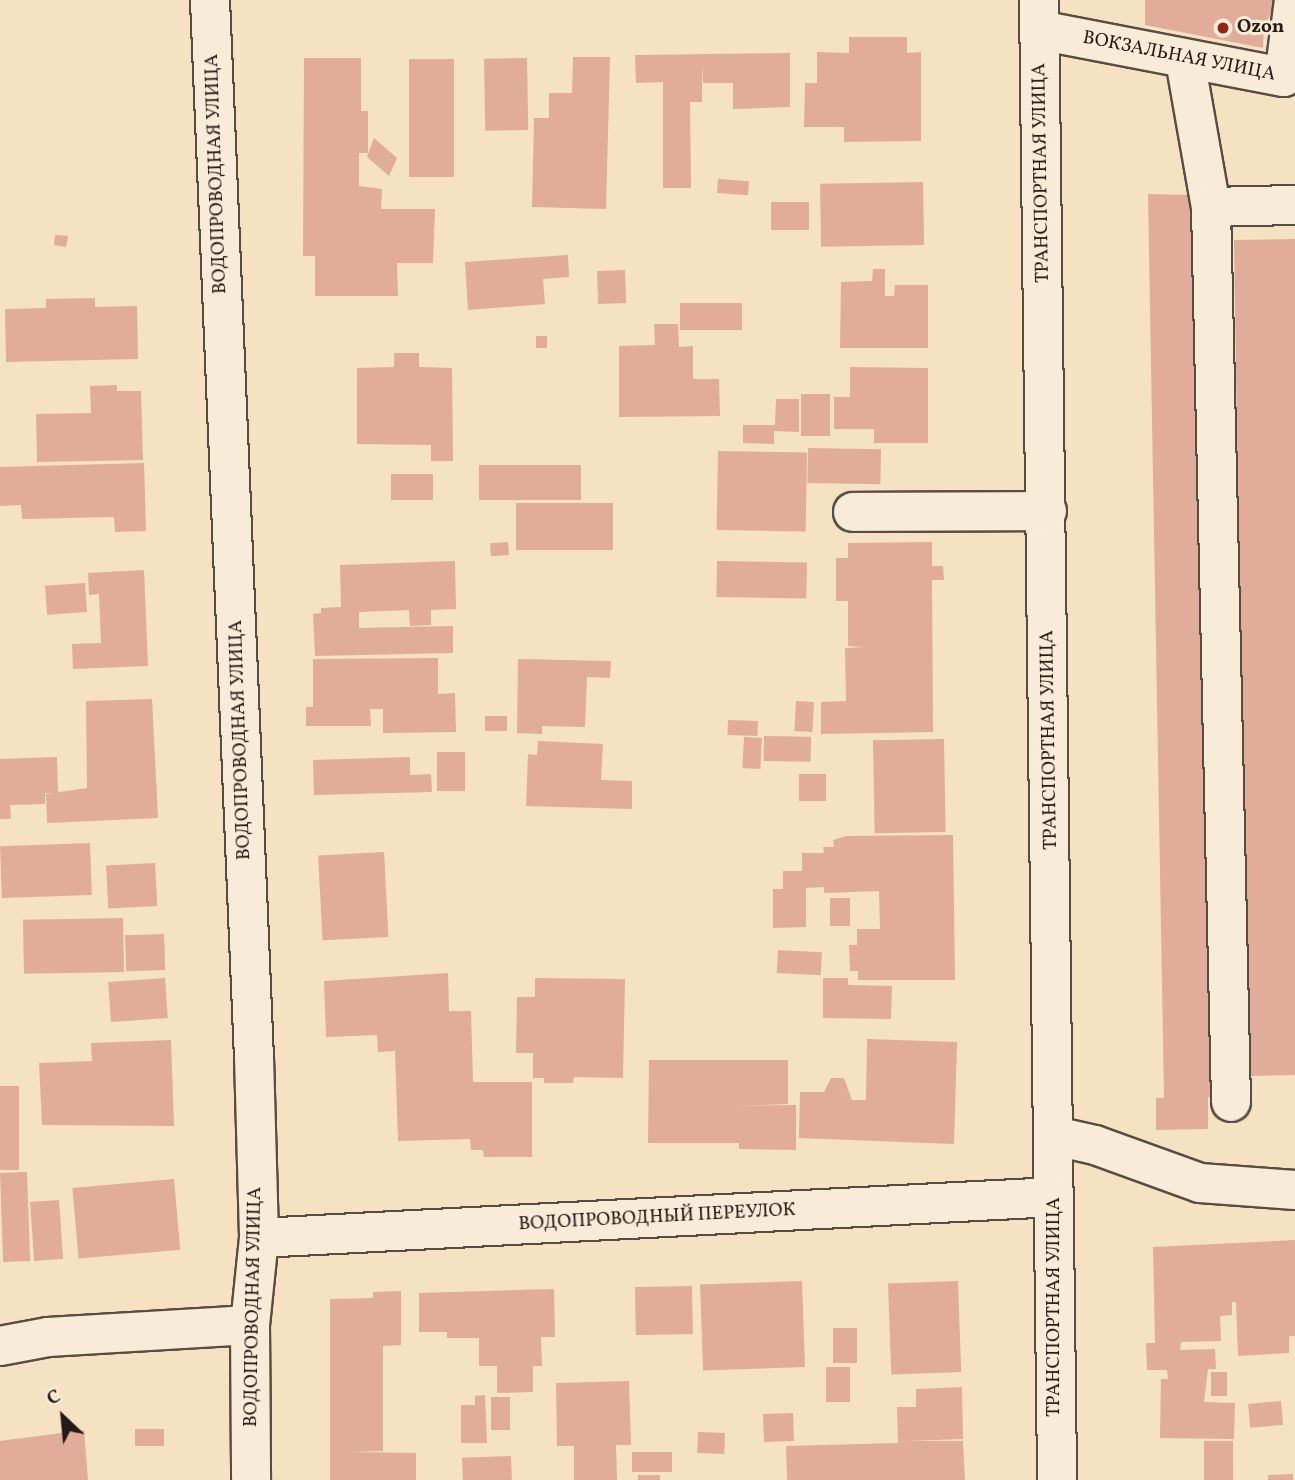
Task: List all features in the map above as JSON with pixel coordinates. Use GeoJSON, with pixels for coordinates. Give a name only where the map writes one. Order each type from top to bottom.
{"type":"FeatureCollection","features":[{"type":"Feature","properties":{"kind":"street","name":"ВОДОПРОВОДНАЯ УЛИЦА"},"geometry":{"type":"LineString","coordinates":[[210,0],[259,1238],[250,1325],[251,1480]]}},
{"type":"Feature","properties":{"kind":"street","name":"ВОКЗАЛЬНАЯ УЛИЦА"},"geometry":{"type":"LineString","coordinates":[[1039,15],[1185,60],[1289,83],[1294,0]]}},
{"type":"Feature","properties":{"kind":"street","name":"ТРАНСПОРТНАЯ УЛИЦА"},"geometry":{"type":"LineString","coordinates":[[1039,15],[1055,1136],[1057,1480]]}},
{"type":"Feature","properties":{"kind":"street"},"geometry":{"type":"LineString","coordinates":[[1185,60],[1211,207],[1231,1102]]}},
{"type":"Feature","properties":{"kind":"street"},"geometry":{"type":"LineString","coordinates":[[1211,207],[1295,205]]}},
{"type":"Feature","properties":{"kind":"street"},"geometry":{"type":"LineString","coordinates":[[853,512],[1047,511]]}},
{"type":"Feature","properties":{"kind":"street"},"geometry":{"type":"LineString","coordinates":[[1055,1136],[1095,1145],[1200,1183],[1295,1190]]}},
{"type":"Feature","properties":{"kind":"street","name":"ВОДОПРОВОДНЫЙ ПЕРЕУЛОК"},"geometry":{"type":"LineString","coordinates":[[259,1238],[1054,1197]]}},
{"type":"Feature","properties":{"kind":"street"},"geometry":{"type":"LineString","coordinates":[[0,1346],[48,1337],[250,1325]]}},
{"type":"Feature","properties":{"kind":"building"},"geometry":{"type":"Polygon","coordinates":[[[1145,0],[1278,0],[1264,27],[1263,48],[1145,25],[1145,0]]]}},
{"type":"Feature","properties":{"kind":"building"},"geometry":{"type":"Polygon","coordinates":[[[849,37],[907,37],[907,53],[921,52],[921,141],[844,142],[844,127],[804,127],[805,83],[817,83],[817,52],[849,53],[849,37]]]}},
{"type":"Feature","properties":{"kind":"building"},"geometry":{"type":"Polygon","coordinates":[[[790,53],[790,107],[733,109],[733,83],[703,83],[702,65],[702,102],[690,102],[691,188],[663,188],[663,82],[636,83],[635,55],[790,53]]]}},
{"type":"Feature","properties":{"kind":"building"},"geometry":{"type":"Polygon","coordinates":[[[573,57],[610,57],[606,209],[532,207],[534,118],[549,118],[549,93],[572,93],[573,57]]]}},
{"type":"Feature","properties":{"kind":"building"},"geometry":{"type":"Polygon","coordinates":[[[304,58],[361,58],[361,111],[368,111],[368,153],[359,153],[359,186],[382,189],[381,209],[435,209],[433,263],[397,263],[398,296],[315,296],[315,256],[303,256],[304,58]]]}},
{"type":"Feature","properties":{"kind":"building"},"geometry":{"type":"Polygon","coordinates":[[[527,58],[528,130],[485,131],[484,59],[527,58]]]}},
{"type":"Feature","properties":{"kind":"building"},"geometry":{"type":"Polygon","coordinates":[[[409,59],[454,59],[454,177],[409,177],[409,59]]]}},
{"type":"Feature","properties":{"kind":"building"},"geometry":{"type":"Polygon","coordinates":[[[374,138],[397,158],[389,176],[367,157],[374,138]]]}},
{"type":"Feature","properties":{"kind":"building"},"geometry":{"type":"Polygon","coordinates":[[[718,179],[749,181],[748,195],[717,193],[718,179]]]}},
{"type":"Feature","properties":{"kind":"building"},"geometry":{"type":"Polygon","coordinates":[[[923,182],[924,245],[821,247],[820,184],[923,182]]]}},
{"type":"Feature","properties":{"kind":"building"},"geometry":{"type":"Polygon","coordinates":[[[1148,194],[1192,195],[1212,1097],[1208,1097],[1208,1129],[1156,1130],[1156,1098],[1164,1098],[1148,194]]]}},
{"type":"Feature","properties":{"kind":"building"},"geometry":{"type":"Polygon","coordinates":[[[771,202],[809,202],[809,230],[771,230],[771,202]]]}},
{"type":"Feature","properties":{"kind":"building"},"geometry":{"type":"Polygon","coordinates":[[[55,235],[68,236],[66,247],[54,245],[55,235]]]}},
{"type":"Feature","properties":{"kind":"building"},"geometry":{"type":"Polygon","coordinates":[[[1295,239],[1295,1075],[1247,1076],[1234,240],[1295,239]]]}},
{"type":"Feature","properties":{"kind":"building"},"geometry":{"type":"Polygon","coordinates":[[[568,255],[569,277],[543,279],[545,304],[468,310],[465,262],[568,255]]]}},
{"type":"Feature","properties":{"kind":"building"},"geometry":{"type":"Polygon","coordinates":[[[873,269],[885,269],[885,296],[894,296],[895,285],[928,285],[928,348],[840,348],[841,282],[872,281],[873,269]]]}},
{"type":"Feature","properties":{"kind":"building"},"geometry":{"type":"Polygon","coordinates":[[[625,270],[626,303],[598,304],[597,271],[625,270]]]}},
{"type":"Feature","properties":{"kind":"building"},"geometry":{"type":"Polygon","coordinates":[[[95,298],[95,307],[137,306],[138,359],[6,362],[5,309],[46,308],[46,299],[95,298]]]}},
{"type":"Feature","properties":{"kind":"building"},"geometry":{"type":"Polygon","coordinates":[[[680,303],[742,303],[742,330],[680,330],[680,303]]]}},
{"type":"Feature","properties":{"kind":"building"},"geometry":{"type":"Polygon","coordinates":[[[654,324],[678,324],[679,347],[693,346],[693,379],[719,379],[720,416],[619,417],[619,346],[655,345],[654,324]]]}},
{"type":"Feature","properties":{"kind":"building"},"geometry":{"type":"Polygon","coordinates":[[[536,336],[547,336],[547,348],[536,348],[536,336]]]}},
{"type":"Feature","properties":{"kind":"building"},"geometry":{"type":"Polygon","coordinates":[[[394,353],[419,353],[419,367],[452,368],[453,461],[431,461],[431,445],[357,444],[357,368],[394,367],[394,353]]]}},
{"type":"Feature","properties":{"kind":"building"},"geometry":{"type":"Polygon","coordinates":[[[850,367],[928,368],[928,443],[874,443],[874,429],[834,429],[834,397],[850,397],[850,367]]]}},
{"type":"Feature","properties":{"kind":"building"},"geometry":{"type":"Polygon","coordinates":[[[117,385],[117,391],[141,391],[143,460],[37,462],[36,414],[91,413],[90,386],[117,385]]]}},
{"type":"Feature","properties":{"kind":"building"},"geometry":{"type":"Polygon","coordinates":[[[801,394],[830,394],[830,436],[801,436],[801,394]]]}},
{"type":"Feature","properties":{"kind":"building"},"geometry":{"type":"Polygon","coordinates":[[[776,399],[799,399],[799,432],[774,431],[774,444],[743,443],[743,425],[775,425],[776,399]]]}},
{"type":"Feature","properties":{"kind":"building"},"geometry":{"type":"Polygon","coordinates":[[[808,448],[881,449],[880,484],[807,483],[808,448]]]}},
{"type":"Feature","properties":{"kind":"building"},"geometry":{"type":"Polygon","coordinates":[[[718,451],[807,453],[806,532],[717,530],[718,451]]]}},
{"type":"Feature","properties":{"kind":"building"},"geometry":{"type":"Polygon","coordinates":[[[144,463],[146,531],[115,532],[114,517],[22,519],[21,505],[0,506],[0,467],[144,463]]]}},
{"type":"Feature","properties":{"kind":"building"},"geometry":{"type":"Polygon","coordinates":[[[479,465],[581,465],[581,500],[479,500],[479,465]]]}},
{"type":"Feature","properties":{"kind":"building"},"geometry":{"type":"Polygon","coordinates":[[[391,474],[433,474],[433,500],[391,500],[391,474]]]}},
{"type":"Feature","properties":{"kind":"building"},"geometry":{"type":"Polygon","coordinates":[[[516,503],[613,503],[613,550],[516,550],[516,503]]]}},
{"type":"Feature","properties":{"kind":"building"},"geometry":{"type":"Polygon","coordinates":[[[508,542],[509,555],[491,556],[490,543],[508,542]]]}},
{"type":"Feature","properties":{"kind":"building"},"geometry":{"type":"Polygon","coordinates":[[[932,542],[932,566],[943,566],[944,580],[932,580],[933,732],[821,734],[821,702],[846,701],[845,648],[865,647],[848,646],[848,601],[836,601],[836,558],[848,558],[848,543],[932,542]]]}},
{"type":"Feature","properties":{"kind":"building"},"geometry":{"type":"Polygon","coordinates":[[[455,561],[456,609],[431,610],[431,625],[410,626],[409,610],[359,612],[359,628],[453,626],[453,653],[315,656],[313,614],[321,613],[321,608],[341,607],[340,565],[455,561]]]}},
{"type":"Feature","properties":{"kind":"building"},"geometry":{"type":"Polygon","coordinates":[[[717,561],[807,563],[806,599],[716,597],[717,561]]]}},
{"type":"Feature","properties":{"kind":"building"},"geometry":{"type":"Polygon","coordinates":[[[144,570],[148,666],[73,669],[72,644],[101,643],[99,594],[89,595],[88,573],[144,570]]]}},
{"type":"Feature","properties":{"kind":"building"},"geometry":{"type":"Polygon","coordinates":[[[85,583],[87,612],[47,615],[45,586],[85,583]]]}},
{"type":"Feature","properties":{"kind":"building"},"geometry":{"type":"Polygon","coordinates":[[[438,658],[438,694],[455,693],[456,732],[383,733],[383,709],[370,709],[371,726],[306,726],[306,707],[313,707],[313,659],[438,658]]]}},
{"type":"Feature","properties":{"kind":"building"},"geometry":{"type":"Polygon","coordinates":[[[518,659],[611,661],[610,678],[587,677],[585,727],[542,726],[542,734],[517,733],[518,659]]]}},
{"type":"Feature","properties":{"kind":"building"},"geometry":{"type":"Polygon","coordinates":[[[152,699],[158,818],[47,823],[46,794],[87,788],[86,701],[152,699]]]}},
{"type":"Feature","properties":{"kind":"building"},"geometry":{"type":"Polygon","coordinates":[[[796,701],[814,702],[812,732],[794,731],[796,701]]]}},
{"type":"Feature","properties":{"kind":"building"},"geometry":{"type":"Polygon","coordinates":[[[485,716],[507,716],[507,731],[485,731],[485,716]]]}},
{"type":"Feature","properties":{"kind":"building"},"geometry":{"type":"Polygon","coordinates":[[[728,720],[758,721],[757,736],[727,735],[728,720]]]}},
{"type":"Feature","properties":{"kind":"building"},"geometry":{"type":"Polygon","coordinates":[[[764,736],[811,737],[811,762],[764,761],[764,736]]]}},
{"type":"Feature","properties":{"kind":"building"},"geometry":{"type":"Polygon","coordinates":[[[744,737],[762,738],[760,769],[742,768],[744,737]]]}},
{"type":"Feature","properties":{"kind":"building"},"geometry":{"type":"Polygon","coordinates":[[[944,739],[946,832],[875,833],[873,740],[944,739]]]}},
{"type":"Feature","properties":{"kind":"building"},"geometry":{"type":"Polygon","coordinates":[[[538,741],[603,744],[601,780],[632,781],[632,809],[526,806],[528,754],[537,755],[538,741]]]}},
{"type":"Feature","properties":{"kind":"building"},"geometry":{"type":"Polygon","coordinates":[[[437,752],[465,752],[465,791],[437,791],[437,752]]]}},
{"type":"Feature","properties":{"kind":"building"},"geometry":{"type":"Polygon","coordinates":[[[57,757],[58,793],[45,793],[45,804],[10,805],[11,819],[0,819],[0,759],[57,757]]]}},
{"type":"Feature","properties":{"kind":"building"},"geometry":{"type":"Polygon","coordinates":[[[410,757],[410,775],[431,774],[432,792],[314,795],[313,760],[410,757]]]}},
{"type":"Feature","properties":{"kind":"building"},"geometry":{"type":"Polygon","coordinates":[[[799,774],[826,774],[826,801],[799,801],[799,774]]]}},
{"type":"Feature","properties":{"kind":"building"},"geometry":{"type":"Polygon","coordinates":[[[953,835],[955,980],[858,980],[858,971],[850,971],[849,945],[857,945],[857,929],[880,929],[879,891],[824,893],[824,887],[806,888],[806,927],[773,928],[773,889],[783,889],[783,871],[802,871],[802,853],[824,853],[823,847],[834,847],[833,840],[846,836],[953,835]]]}},
{"type":"Feature","properties":{"kind":"building"},"geometry":{"type":"Polygon","coordinates":[[[90,843],[92,895],[2,898],[0,846],[90,843]]]}},
{"type":"Feature","properties":{"kind":"building"},"geometry":{"type":"Polygon","coordinates":[[[384,852],[388,937],[323,940],[318,855],[384,852]]]}},
{"type":"Feature","properties":{"kind":"building"},"geometry":{"type":"Polygon","coordinates":[[[155,863],[157,906],[108,909],[106,866],[155,863]]]}},
{"type":"Feature","properties":{"kind":"building"},"geometry":{"type":"Polygon","coordinates":[[[830,898],[850,898],[850,926],[830,926],[830,898]]]}},
{"type":"Feature","properties":{"kind":"building"},"geometry":{"type":"Polygon","coordinates":[[[123,918],[124,972],[24,974],[23,920],[123,918]]]}},
{"type":"Feature","properties":{"kind":"building"},"geometry":{"type":"Polygon","coordinates":[[[164,934],[165,970],[126,971],[125,935],[164,934]]]}},
{"type":"Feature","properties":{"kind":"building"},"geometry":{"type":"Polygon","coordinates":[[[778,950],[822,952],[821,975],[777,973],[778,950]]]}},
{"type":"Feature","properties":{"kind":"building"},"geometry":{"type":"Polygon","coordinates":[[[448,973],[449,1011],[471,1011],[473,1082],[532,1082],[532,1157],[484,1157],[483,1150],[471,1150],[470,1139],[398,1141],[395,1051],[378,1052],[377,1035],[326,1037],[324,981],[448,973]]]}},
{"type":"Feature","properties":{"kind":"building"},"geometry":{"type":"Polygon","coordinates":[[[165,978],[168,1018],[111,1022],[108,982],[165,978]]]}},
{"type":"Feature","properties":{"kind":"building"},"geometry":{"type":"Polygon","coordinates":[[[535,978],[625,979],[623,1078],[574,1077],[573,1083],[544,1083],[544,1078],[533,1078],[533,1053],[516,1053],[517,997],[535,997],[535,978]]]}},
{"type":"Feature","properties":{"kind":"building"},"geometry":{"type":"Polygon","coordinates":[[[823,978],[848,978],[848,985],[892,986],[891,1019],[823,1018],[823,978]]]}},
{"type":"Feature","properties":{"kind":"building"},"geometry":{"type":"Polygon","coordinates":[[[867,1039],[957,1042],[954,1144],[799,1138],[800,1092],[824,1092],[831,1078],[844,1078],[852,1100],[866,1100],[867,1039]]]}},
{"type":"Feature","properties":{"kind":"building"},"geometry":{"type":"Polygon","coordinates":[[[171,1040],[174,1126],[42,1125],[39,1063],[92,1061],[91,1043],[171,1040]]]}},
{"type":"Feature","properties":{"kind":"building"},"geometry":{"type":"Polygon","coordinates":[[[649,1060],[788,1060],[788,1104],[739,1106],[796,1105],[796,1150],[739,1149],[739,1143],[648,1143],[649,1060]]]}},
{"type":"Feature","properties":{"kind":"building"},"geometry":{"type":"Polygon","coordinates":[[[0,1086],[19,1086],[19,1170],[0,1170],[0,1086]]]}},
{"type":"Feature","properties":{"kind":"building"},"geometry":{"type":"Polygon","coordinates":[[[27,1172],[30,1261],[3,1262],[0,1173],[27,1172]]]}},
{"type":"Feature","properties":{"kind":"building"},"geometry":{"type":"Polygon","coordinates":[[[174,1179],[180,1250],[79,1259],[72,1188],[174,1179]]]}},
{"type":"Feature","properties":{"kind":"building"},"geometry":{"type":"Polygon","coordinates":[[[59,1200],[63,1259],[34,1261],[30,1202],[59,1200]]]}},
{"type":"Feature","properties":{"kind":"building"},"geometry":{"type":"Polygon","coordinates":[[[1295,1240],[1295,1336],[1289,1336],[1289,1353],[1238,1356],[1236,1302],[1232,1302],[1232,1315],[1220,1316],[1221,1341],[1181,1342],[1180,1350],[1215,1349],[1216,1369],[1208,1369],[1204,1402],[1235,1403],[1234,1439],[1160,1438],[1161,1379],[1168,1379],[1167,1370],[1147,1370],[1146,1343],[1155,1343],[1153,1247],[1295,1240]]]}},
{"type":"Feature","properties":{"kind":"building"},"geometry":{"type":"Polygon","coordinates":[[[802,1281],[805,1367],[703,1371],[700,1285],[802,1281]]]}},
{"type":"Feature","properties":{"kind":"building"},"geometry":{"type":"Polygon","coordinates":[[[958,1281],[961,1372],[891,1374],[888,1283],[958,1281]]]}},
{"type":"Feature","properties":{"kind":"building"},"geometry":{"type":"Polygon","coordinates":[[[692,1286],[693,1334],[636,1335],[635,1287],[692,1286]]]}},
{"type":"Feature","properties":{"kind":"building"},"geometry":{"type":"Polygon","coordinates":[[[554,1289],[555,1337],[541,1337],[542,1366],[533,1366],[533,1392],[497,1393],[497,1366],[479,1366],[479,1338],[447,1338],[447,1332],[419,1332],[419,1293],[554,1289]]]}},
{"type":"Feature","properties":{"kind":"building"},"geometry":{"type":"Polygon","coordinates":[[[401,1291],[401,1345],[383,1346],[383,1451],[350,1452],[416,1453],[416,1480],[330,1480],[330,1299],[373,1298],[373,1292],[401,1291]]]}},
{"type":"Feature","properties":{"kind":"building"},"geometry":{"type":"Polygon","coordinates":[[[833,1328],[857,1328],[857,1363],[833,1363],[833,1328]]]}},
{"type":"Feature","properties":{"kind":"building"},"geometry":{"type":"Polygon","coordinates":[[[826,1367],[850,1367],[850,1402],[826,1402],[826,1367]]]}},
{"type":"Feature","properties":{"kind":"building"},"geometry":{"type":"Polygon","coordinates":[[[1211,1372],[1227,1372],[1227,1396],[1211,1396],[1211,1372]]]}},
{"type":"Feature","properties":{"kind":"building"},"geometry":{"type":"Polygon","coordinates":[[[629,1381],[631,1445],[616,1445],[617,1480],[574,1480],[574,1446],[557,1446],[556,1383],[629,1381]]]}},
{"type":"Feature","properties":{"kind":"building"},"geometry":{"type":"Polygon","coordinates":[[[962,1387],[963,1439],[908,1441],[963,1441],[965,1480],[787,1480],[786,1446],[898,1443],[897,1407],[916,1407],[916,1389],[962,1387]]]}},
{"type":"Feature","properties":{"kind":"building"},"geometry":{"type":"Polygon","coordinates":[[[485,1395],[487,1443],[461,1443],[461,1405],[475,1405],[475,1396],[485,1395]]]}},
{"type":"Feature","properties":{"kind":"building"},"geometry":{"type":"Polygon","coordinates":[[[491,1397],[510,1397],[510,1430],[491,1430],[491,1397]]]}},
{"type":"Feature","properties":{"kind":"building"},"geometry":{"type":"Polygon","coordinates":[[[1281,1401],[1283,1425],[1250,1428],[1248,1404],[1281,1401]]]}},
{"type":"Feature","properties":{"kind":"building"},"geometry":{"type":"Polygon","coordinates":[[[793,1413],[794,1441],[764,1442],[763,1414],[793,1413]]]}},
{"type":"Feature","properties":{"kind":"building"},"geometry":{"type":"Polygon","coordinates":[[[135,1429],[164,1429],[164,1446],[135,1446],[135,1429]]]}},
{"type":"Feature","properties":{"kind":"building"},"geometry":{"type":"Polygon","coordinates":[[[84,1430],[88,1480],[0,1480],[0,1441],[84,1430]]]}},
{"type":"Feature","properties":{"kind":"building"},"geometry":{"type":"Polygon","coordinates":[[[698,1432],[725,1433],[724,1454],[697,1453],[698,1432]]]}},
{"type":"Feature","properties":{"kind":"building"},"geometry":{"type":"Polygon","coordinates":[[[1204,1441],[1233,1441],[1233,1480],[1204,1480],[1204,1441]]]}},
{"type":"Feature","properties":{"kind":"building"},"geometry":{"type":"Polygon","coordinates":[[[632,1452],[672,1452],[672,1472],[632,1472],[632,1452]]]}},
{"type":"Feature","properties":{"kind":"building"},"geometry":{"type":"Polygon","coordinates":[[[511,1456],[512,1480],[463,1480],[462,1458],[511,1456]]]}},
{"type":"Feature","properties":{"kind":"building"},"geometry":{"type":"Polygon","coordinates":[[[1293,1474],[1293,1480],[1268,1480],[1268,1475],[1293,1474]]]}},
{"type":"Feature","properties":{"kind":"building"},"geometry":{"type":"Polygon","coordinates":[[[638,1475],[660,1475],[660,1480],[638,1480],[638,1475]]]}},
{"type":"Feature","properties":{"kind":"place","name":"Ozon"},"geometry":{"type":"Point","coordinates":[1223,28]}}]}
